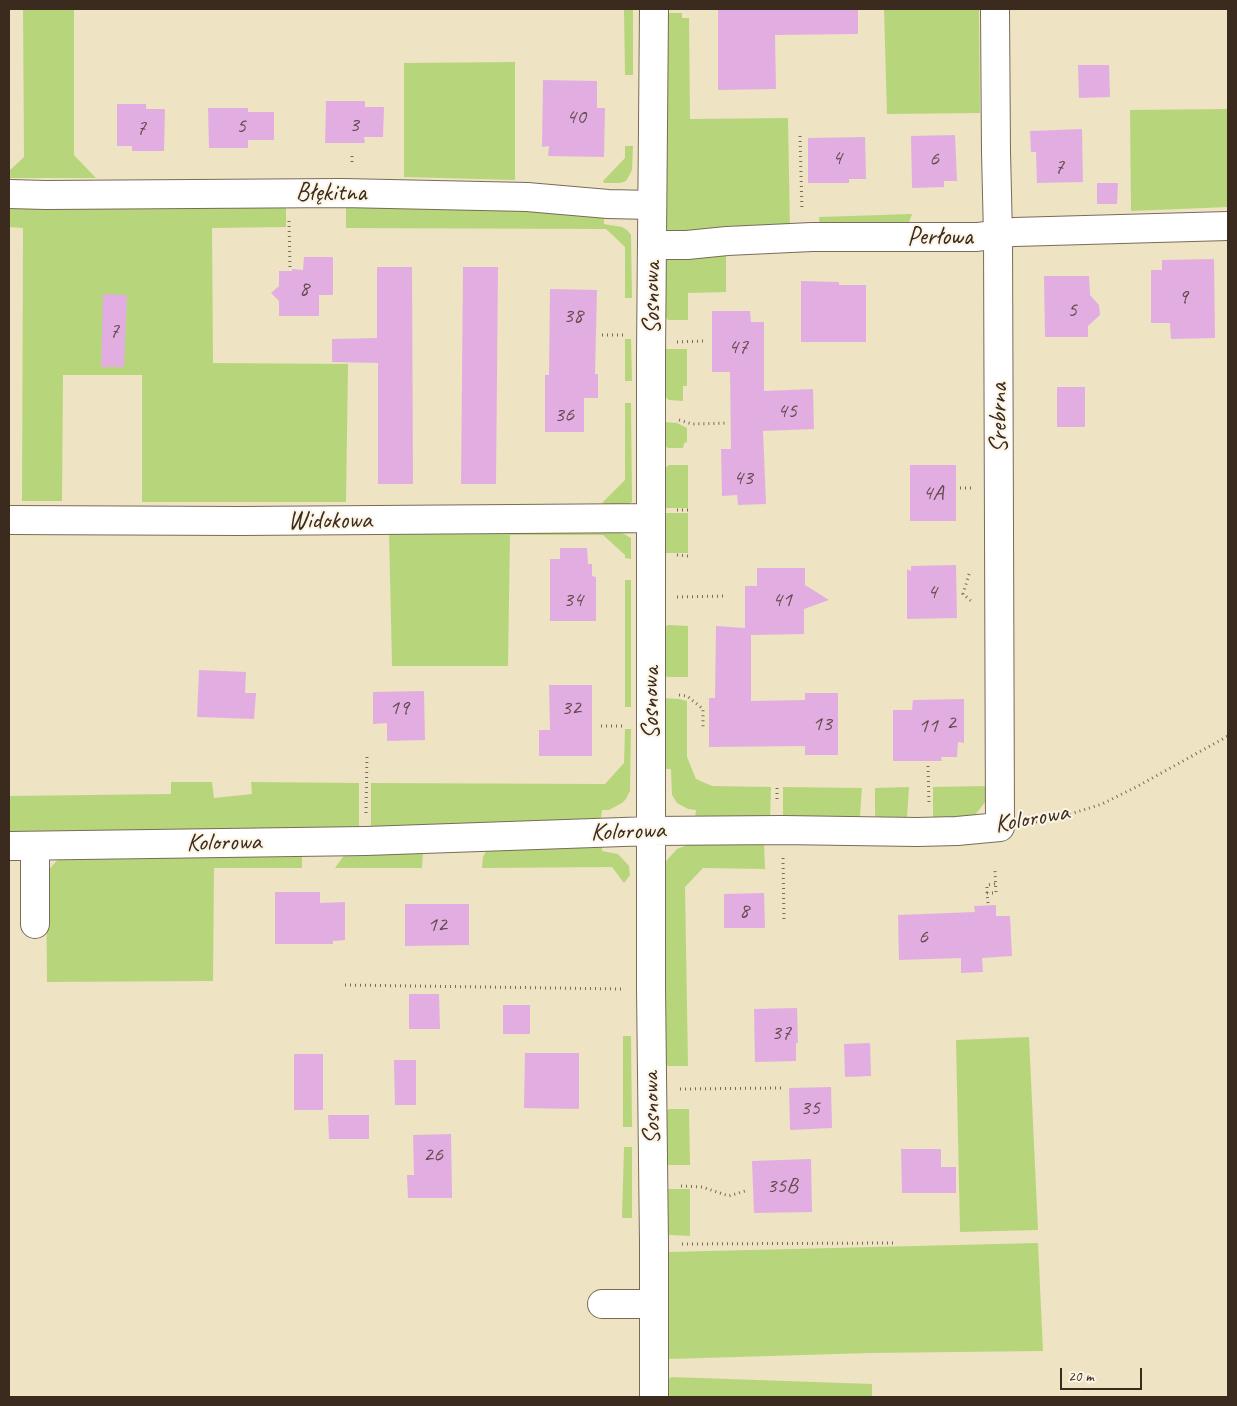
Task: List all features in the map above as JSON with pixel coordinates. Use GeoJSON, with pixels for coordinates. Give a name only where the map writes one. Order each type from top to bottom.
{"type":"FeatureCollection","features":[{"type":"Feature","properties":{"kind":"street","name":"Sosnowa"},"geometry":{"type":"LineString","coordinates":[[654,9],[651,419],[651,989],[654,1397]]}},
{"type":"Feature","properties":{"kind":"street","name":"Srebrna"},"geometry":{"type":"LineString","coordinates":[[995,9],[998,235],[1000,827]]}},
{"type":"Feature","properties":{"kind":"street","name":"Błękitna"},"geometry":{"type":"LineString","coordinates":[[9,194],[352,193],[527,197],[608,204],[652,204]]}},
{"type":"Feature","properties":{"kind":"street","name":"Perłowa"},"geometry":{"type":"LineString","coordinates":[[652,245],[803,238],[923,236],[977,238],[1014,232],[1228,226]]}},
{"type":"Feature","properties":{"kind":"street","name":"Widokowa"},"geometry":{"type":"LineString","coordinates":[[9,520],[240,522],[651,518]]}},
{"type":"Feature","properties":{"kind":"street","name":"Kolorowa"},"geometry":{"type":"LineString","coordinates":[[22,846],[366,841],[651,831],[958,831],[1000,827]]}},
{"type":"Feature","properties":{"kind":"street"},"geometry":{"type":"LineString","coordinates":[[22,846],[35,924]]}},
{"type":"Feature","properties":{"kind":"street"},"geometry":{"type":"LineString","coordinates":[[602,1304],[654,1304]]}},
{"type":"Feature","properties":{"kind":"path"},"geometry":{"type":"LineString","coordinates":[[800,136],[803,238]]}},
{"type":"Feature","properties":{"kind":"path"},"geometry":{"type":"LineString","coordinates":[[289,193],[290,267]]}},
{"type":"Feature","properties":{"kind":"path"},"geometry":{"type":"LineString","coordinates":[[651,419],[678,419],[692,424],[728,423]]}},
{"type":"Feature","properties":{"kind":"path"},"geometry":{"type":"LineString","coordinates":[[652,597],[724,596]]}},
{"type":"Feature","properties":{"kind":"path"},"geometry":{"type":"LineString","coordinates":[[651,695],[687,696],[703,710],[703,728]]}},
{"type":"Feature","properties":{"kind":"path","name":"Kolorowa"},"geometry":{"type":"LineString","coordinates":[[1000,827],[1064,816],[1102,804],[1228,736]]}},
{"type":"Feature","properties":{"kind":"path"},"geometry":{"type":"LineString","coordinates":[[366,841],[367,755]]}},
{"type":"Feature","properties":{"kind":"path"},"geometry":{"type":"LineString","coordinates":[[928,766],[929,831]]}},
{"type":"Feature","properties":{"kind":"path"},"geometry":{"type":"LineString","coordinates":[[782,830],[784,920]]}},
{"type":"Feature","properties":{"kind":"path"},"geometry":{"type":"LineString","coordinates":[[987,893],[996,893],[995,870]]}},
{"type":"Feature","properties":{"kind":"path"},"geometry":{"type":"LineString","coordinates":[[988,903],[987,885],[996,884]]}},
{"type":"Feature","properties":{"kind":"path"},"geometry":{"type":"LineString","coordinates":[[345,986],[651,989]]}},
{"type":"Feature","properties":{"kind":"path"},"geometry":{"type":"LineString","coordinates":[[652,1089],[782,1088]]}},
{"type":"Feature","properties":{"kind":"path"},"geometry":{"type":"LineString","coordinates":[[653,1187],[702,1187],[729,1196],[745,1191]]}},
{"type":"Feature","properties":{"kind":"path"},"geometry":{"type":"LineString","coordinates":[[654,1244],[893,1243]]}},
{"type":"Feature","properties":{"kind":"green space"},"geometry":{"type":"Polygon","coordinates":[[[23,9],[74,9],[74,155],[96,178],[9,178],[9,171],[24,157],[23,9]]]}},
{"type":"Feature","properties":{"kind":"green space"},"geometry":{"type":"Polygon","coordinates":[[[624,9],[633,9],[633,75],[625,75],[624,9]]]}},
{"type":"Feature","properties":{"kind":"green space"},"geometry":{"type":"Polygon","coordinates":[[[884,9],[979,9],[980,113],[887,114],[884,9]]]}},
{"type":"Feature","properties":{"kind":"green space"},"geometry":{"type":"Polygon","coordinates":[[[666,13],[682,13],[682,18],[689,18],[690,119],[788,118],[790,231],[665,233],[666,13]]]}},
{"type":"Feature","properties":{"kind":"green space"},"geometry":{"type":"Polygon","coordinates":[[[515,62],[515,180],[404,177],[404,63],[515,62]]]}},
{"type":"Feature","properties":{"kind":"green space"},"geometry":{"type":"Polygon","coordinates":[[[1228,109],[1228,207],[1131,211],[1130,110],[1228,109]]]}},
{"type":"Feature","properties":{"kind":"green space"},"geometry":{"type":"Polygon","coordinates":[[[625,146],[633,146],[632,170],[629,176],[626,181],[620,183],[604,183],[603,181],[625,158],[625,146]]]}},
{"type":"Feature","properties":{"kind":"green space"},"geometry":{"type":"Polygon","coordinates":[[[346,203],[507,206],[604,215],[604,224],[622,227],[631,235],[632,298],[625,298],[625,247],[606,229],[346,228],[346,203]]]}},
{"type":"Feature","properties":{"kind":"green space"},"geometry":{"type":"Polygon","coordinates":[[[9,204],[286,204],[286,227],[212,228],[213,363],[348,364],[346,502],[142,502],[142,375],[63,375],[62,501],[22,501],[23,228],[9,227],[9,204]]]}},
{"type":"Feature","properties":{"kind":"green space"},"geometry":{"type":"Polygon","coordinates":[[[912,214],[907,228],[820,231],[819,217],[912,214]]]}},
{"type":"Feature","properties":{"kind":"green space"},"geometry":{"type":"Polygon","coordinates":[[[726,251],[726,292],[688,293],[688,320],[668,320],[665,316],[665,258],[726,251]]]}},
{"type":"Feature","properties":{"kind":"green space"},"geometry":{"type":"Polygon","coordinates":[[[625,339],[631,339],[632,381],[625,381],[625,339]]]}},
{"type":"Feature","properties":{"kind":"green space"},"geometry":{"type":"Polygon","coordinates":[[[664,349],[687,349],[687,386],[683,386],[683,401],[669,400],[664,396],[664,349]]]}},
{"type":"Feature","properties":{"kind":"green space"},"geometry":{"type":"Polygon","coordinates":[[[625,403],[631,403],[632,502],[620,508],[602,503],[625,480],[625,403]]]}},
{"type":"Feature","properties":{"kind":"green space"},"geometry":{"type":"Polygon","coordinates":[[[664,422],[677,423],[687,428],[687,442],[684,443],[683,448],[668,448],[664,445],[664,422]]]}},
{"type":"Feature","properties":{"kind":"green space"},"geometry":{"type":"Polygon","coordinates":[[[669,465],[688,465],[688,508],[664,508],[664,469],[669,465]]]}},
{"type":"Feature","properties":{"kind":"green space"},"geometry":{"type":"Polygon","coordinates":[[[664,513],[688,513],[688,553],[664,553],[664,513]]]}},
{"type":"Feature","properties":{"kind":"green space"},"geometry":{"type":"Polygon","coordinates":[[[614,530],[631,538],[631,559],[625,558],[625,555],[603,535],[510,535],[508,666],[392,666],[389,531],[614,530]]]}},
{"type":"Feature","properties":{"kind":"green space"},"geometry":{"type":"Polygon","coordinates":[[[625,580],[631,580],[631,707],[625,707],[625,580]]]}},
{"type":"Feature","properties":{"kind":"green space"},"geometry":{"type":"Polygon","coordinates":[[[668,625],[688,626],[688,677],[667,677],[663,672],[663,629],[668,625]]]}},
{"type":"Feature","properties":{"kind":"green space"},"geometry":{"type":"Polygon","coordinates":[[[663,698],[687,701],[687,757],[696,779],[712,786],[771,787],[770,820],[695,819],[696,810],[688,809],[677,803],[672,795],[671,769],[663,769],[663,698]]]}},
{"type":"Feature","properties":{"kind":"green space"},"geometry":{"type":"Polygon","coordinates":[[[625,729],[631,729],[630,791],[622,803],[609,810],[602,810],[601,818],[581,821],[371,828],[371,783],[605,784],[624,763],[625,729]]]}},
{"type":"Feature","properties":{"kind":"green space"},"geometry":{"type":"Polygon","coordinates":[[[171,782],[212,782],[214,798],[252,794],[251,782],[359,783],[359,831],[9,837],[9,796],[171,794],[171,782]]]}},
{"type":"Feature","properties":{"kind":"green space"},"geometry":{"type":"Polygon","coordinates":[[[986,786],[986,801],[976,814],[964,822],[933,823],[933,787],[986,786]]]}},
{"type":"Feature","properties":{"kind":"green space"},"geometry":{"type":"Polygon","coordinates":[[[783,787],[862,788],[860,816],[856,820],[783,820],[783,787]]]}},
{"type":"Feature","properties":{"kind":"green space"},"geometry":{"type":"Polygon","coordinates":[[[909,787],[907,817],[901,822],[879,820],[875,815],[875,788],[909,787]]]}},
{"type":"Feature","properties":{"kind":"green space"},"geometry":{"type":"Polygon","coordinates":[[[764,842],[765,869],[703,868],[685,887],[688,1066],[668,1066],[663,1062],[664,867],[667,860],[677,849],[690,844],[764,842]]]}},
{"type":"Feature","properties":{"kind":"green space"},"geometry":{"type":"Polygon","coordinates":[[[602,844],[602,851],[618,854],[629,866],[630,875],[624,883],[612,867],[482,868],[483,857],[488,847],[602,844]]]}},
{"type":"Feature","properties":{"kind":"green space"},"geometry":{"type":"Polygon","coordinates":[[[423,852],[422,868],[335,868],[345,854],[423,852]]]}},
{"type":"Feature","properties":{"kind":"green space"},"geometry":{"type":"Polygon","coordinates":[[[302,854],[302,868],[214,868],[213,981],[47,982],[46,873],[59,858],[214,857],[302,854]]]}},
{"type":"Feature","properties":{"kind":"green space"},"geometry":{"type":"Polygon","coordinates":[[[623,1036],[631,1036],[632,1127],[623,1127],[623,1036]]]}},
{"type":"Feature","properties":{"kind":"green space"},"geometry":{"type":"Polygon","coordinates":[[[1029,1037],[1038,1230],[960,1232],[956,1040],[1029,1037]]]}},
{"type":"Feature","properties":{"kind":"green space"},"geometry":{"type":"Polygon","coordinates":[[[669,1109],[689,1109],[690,1165],[669,1165],[664,1161],[664,1113],[669,1109]]]}},
{"type":"Feature","properties":{"kind":"green space"},"geometry":{"type":"Polygon","coordinates":[[[624,1147],[632,1147],[632,1218],[622,1218],[624,1147]]]}},
{"type":"Feature","properties":{"kind":"green space"},"geometry":{"type":"Polygon","coordinates":[[[664,1189],[690,1189],[690,1236],[670,1235],[665,1230],[664,1189]]]}},
{"type":"Feature","properties":{"kind":"green space"},"geometry":{"type":"Polygon","coordinates":[[[1038,1243],[1043,1351],[871,1353],[670,1359],[666,1356],[665,1256],[669,1252],[1038,1243]]]}},
{"type":"Feature","properties":{"kind":"green space"},"geometry":{"type":"Polygon","coordinates":[[[671,1377],[872,1384],[872,1397],[666,1397],[666,1382],[671,1377]]]}},
{"type":"Feature","properties":{"kind":"building"},"geometry":{"type":"Polygon","coordinates":[[[718,9],[858,9],[858,34],[775,35],[776,89],[718,90],[718,9]]]}},
{"type":"Feature","properties":{"kind":"building"},"geometry":{"type":"Polygon","coordinates":[[[1078,65],[1109,65],[1110,97],[1079,98],[1078,65]]]}},
{"type":"Feature","properties":{"kind":"building"},"geometry":{"type":"Polygon","coordinates":[[[543,80],[597,81],[597,108],[605,108],[604,157],[548,156],[549,146],[542,147],[543,80]]]}},
{"type":"Feature","properties":{"kind":"building"},"geometry":{"type":"Polygon","coordinates":[[[326,101],[365,101],[365,107],[384,107],[383,137],[364,137],[365,143],[325,143],[326,101]]]}},
{"type":"Feature","properties":{"kind":"building"},"geometry":{"type":"Polygon","coordinates":[[[117,104],[146,104],[146,109],[165,109],[164,151],[132,151],[132,146],[117,146],[117,104]]]}},
{"type":"Feature","properties":{"kind":"building"},"geometry":{"type":"Polygon","coordinates":[[[208,108],[248,108],[248,112],[274,112],[274,140],[248,140],[248,148],[209,148],[208,108]]]}},
{"type":"Feature","properties":{"kind":"building"},"geometry":{"type":"Polygon","coordinates":[[[1082,129],[1083,182],[1037,183],[1036,152],[1031,152],[1030,131],[1082,129]]]}},
{"type":"Feature","properties":{"kind":"building"},"geometry":{"type":"Polygon","coordinates":[[[955,135],[957,181],[944,181],[944,187],[912,188],[911,136],[955,135]]]}},
{"type":"Feature","properties":{"kind":"building"},"geometry":{"type":"Polygon","coordinates":[[[865,137],[866,179],[849,179],[849,183],[808,183],[808,138],[865,137]]]}},
{"type":"Feature","properties":{"kind":"building"},"geometry":{"type":"Polygon","coordinates":[[[1097,183],[1118,183],[1117,204],[1097,204],[1097,183]]]}},
{"type":"Feature","properties":{"kind":"building"},"geometry":{"type":"Polygon","coordinates":[[[304,257],[333,257],[333,295],[319,295],[319,316],[279,316],[279,301],[271,293],[279,286],[279,271],[303,270],[304,257]]]}},
{"type":"Feature","properties":{"kind":"building"},"geometry":{"type":"Polygon","coordinates":[[[1214,259],[1215,338],[1171,339],[1170,323],[1151,323],[1151,270],[1162,270],[1162,260],[1214,259]]]}},
{"type":"Feature","properties":{"kind":"building"},"geometry":{"type":"Polygon","coordinates":[[[377,267],[412,267],[413,484],[378,484],[378,363],[332,362],[332,339],[377,338],[377,267]]]}},
{"type":"Feature","properties":{"kind":"building"},"geometry":{"type":"Polygon","coordinates":[[[463,267],[498,267],[496,484],[461,484],[463,267]]]}},
{"type":"Feature","properties":{"kind":"building"},"geometry":{"type":"Polygon","coordinates":[[[1044,276],[1089,276],[1090,295],[1099,305],[1100,315],[1088,326],[1088,337],[1045,337],[1044,276]]]}},
{"type":"Feature","properties":{"kind":"building"},"geometry":{"type":"Polygon","coordinates":[[[801,281],[839,282],[839,285],[866,285],[866,342],[801,342],[801,281]]]}},
{"type":"Feature","properties":{"kind":"building"},"geometry":{"type":"Polygon","coordinates":[[[550,289],[597,290],[595,374],[598,374],[598,398],[584,398],[584,432],[545,432],[545,375],[549,375],[550,289]]]}},
{"type":"Feature","properties":{"kind":"building"},"geometry":{"type":"Polygon","coordinates":[[[103,294],[127,295],[124,367],[101,367],[103,294]]]}},
{"type":"Feature","properties":{"kind":"building"},"geometry":{"type":"Polygon","coordinates":[[[712,311],[750,311],[751,322],[764,322],[764,391],[813,389],[814,429],[763,431],[766,504],[738,505],[737,495],[722,496],[721,449],[731,449],[730,372],[712,372],[712,311]]]}},
{"type":"Feature","properties":{"kind":"building"},"geometry":{"type":"Polygon","coordinates":[[[1057,387],[1085,387],[1085,427],[1057,427],[1057,387]]]}},
{"type":"Feature","properties":{"kind":"building"},"geometry":{"type":"Polygon","coordinates":[[[910,465],[956,465],[956,521],[910,521],[910,465]]]}},
{"type":"Feature","properties":{"kind":"building"},"geometry":{"type":"Polygon","coordinates":[[[560,548],[587,548],[588,564],[592,564],[592,576],[596,577],[596,621],[550,621],[550,559],[560,559],[560,548]]]}},
{"type":"Feature","properties":{"kind":"building"},"geometry":{"type":"Polygon","coordinates":[[[956,565],[957,618],[907,619],[907,569],[911,571],[911,566],[956,565]]]}},
{"type":"Feature","properties":{"kind":"building"},"geometry":{"type":"Polygon","coordinates":[[[757,568],[805,568],[805,585],[829,600],[804,609],[804,634],[751,635],[751,701],[805,700],[805,693],[838,693],[838,755],[805,755],[805,746],[709,747],[709,698],[715,698],[716,626],[745,628],[745,586],[757,586],[757,568]]]}},
{"type":"Feature","properties":{"kind":"building"},"geometry":{"type":"Polygon","coordinates":[[[199,670],[246,672],[245,693],[256,693],[254,719],[197,717],[199,670]]]}},
{"type":"Feature","properties":{"kind":"building"},"geometry":{"type":"Polygon","coordinates":[[[549,685],[592,685],[592,756],[539,756],[539,730],[550,730],[549,685]]]}},
{"type":"Feature","properties":{"kind":"building"},"geometry":{"type":"Polygon","coordinates":[[[424,691],[425,740],[387,741],[387,723],[373,724],[373,692],[424,691]]]}},
{"type":"Feature","properties":{"kind":"building"},"geometry":{"type":"Polygon","coordinates":[[[964,699],[964,743],[958,742],[957,757],[941,757],[942,761],[893,761],[893,710],[912,710],[913,700],[964,699]]]}},
{"type":"Feature","properties":{"kind":"building"},"geometry":{"type":"Polygon","coordinates":[[[275,892],[320,892],[320,903],[345,902],[345,940],[333,941],[333,944],[275,944],[275,892]]]}},
{"type":"Feature","properties":{"kind":"building"},"geometry":{"type":"Polygon","coordinates":[[[764,893],[765,928],[724,928],[724,894],[764,893]]]}},
{"type":"Feature","properties":{"kind":"building"},"geometry":{"type":"Polygon","coordinates":[[[405,904],[469,904],[469,945],[405,946],[405,904]]]}},
{"type":"Feature","properties":{"kind":"building"},"geometry":{"type":"Polygon","coordinates":[[[996,905],[996,916],[1010,916],[1012,956],[982,958],[983,972],[961,973],[961,958],[899,960],[898,915],[975,912],[974,906],[996,905]]]}},
{"type":"Feature","properties":{"kind":"building"},"geometry":{"type":"Polygon","coordinates":[[[409,994],[439,994],[440,1029],[409,1029],[409,994]]]}},
{"type":"Feature","properties":{"kind":"building"},"geometry":{"type":"Polygon","coordinates":[[[503,1005],[530,1005],[530,1034],[503,1034],[503,1005]]]}},
{"type":"Feature","properties":{"kind":"building"},"geometry":{"type":"Polygon","coordinates":[[[797,1008],[798,1043],[796,1043],[796,1061],[755,1062],[754,1009],[797,1008]]]}},
{"type":"Feature","properties":{"kind":"building"},"geometry":{"type":"Polygon","coordinates":[[[870,1043],[871,1076],[845,1077],[844,1044],[870,1043]]]}},
{"type":"Feature","properties":{"kind":"building"},"geometry":{"type":"Polygon","coordinates":[[[525,1053],[579,1053],[579,1109],[524,1108],[525,1053]]]}},
{"type":"Feature","properties":{"kind":"building"},"geometry":{"type":"Polygon","coordinates":[[[294,1054],[323,1054],[323,1110],[294,1110],[294,1054]]]}},
{"type":"Feature","properties":{"kind":"building"},"geometry":{"type":"Polygon","coordinates":[[[394,1060],[416,1060],[416,1105],[395,1105],[394,1060]]]}},
{"type":"Feature","properties":{"kind":"building"},"geometry":{"type":"Polygon","coordinates":[[[831,1087],[832,1128],[790,1130],[789,1088],[831,1087]]]}},
{"type":"Feature","properties":{"kind":"building"},"geometry":{"type":"Polygon","coordinates":[[[328,1115],[369,1115],[369,1139],[329,1139],[328,1115]]]}},
{"type":"Feature","properties":{"kind":"building"},"geometry":{"type":"Polygon","coordinates":[[[451,1134],[452,1198],[408,1198],[407,1175],[414,1175],[413,1135],[451,1134]]]}},
{"type":"Feature","properties":{"kind":"building"},"geometry":{"type":"Polygon","coordinates":[[[901,1149],[941,1149],[941,1167],[956,1167],[956,1193],[902,1193],[901,1149]]]}},
{"type":"Feature","properties":{"kind":"building"},"geometry":{"type":"Polygon","coordinates":[[[811,1159],[812,1212],[754,1213],[752,1161],[811,1159]]]}}]}
